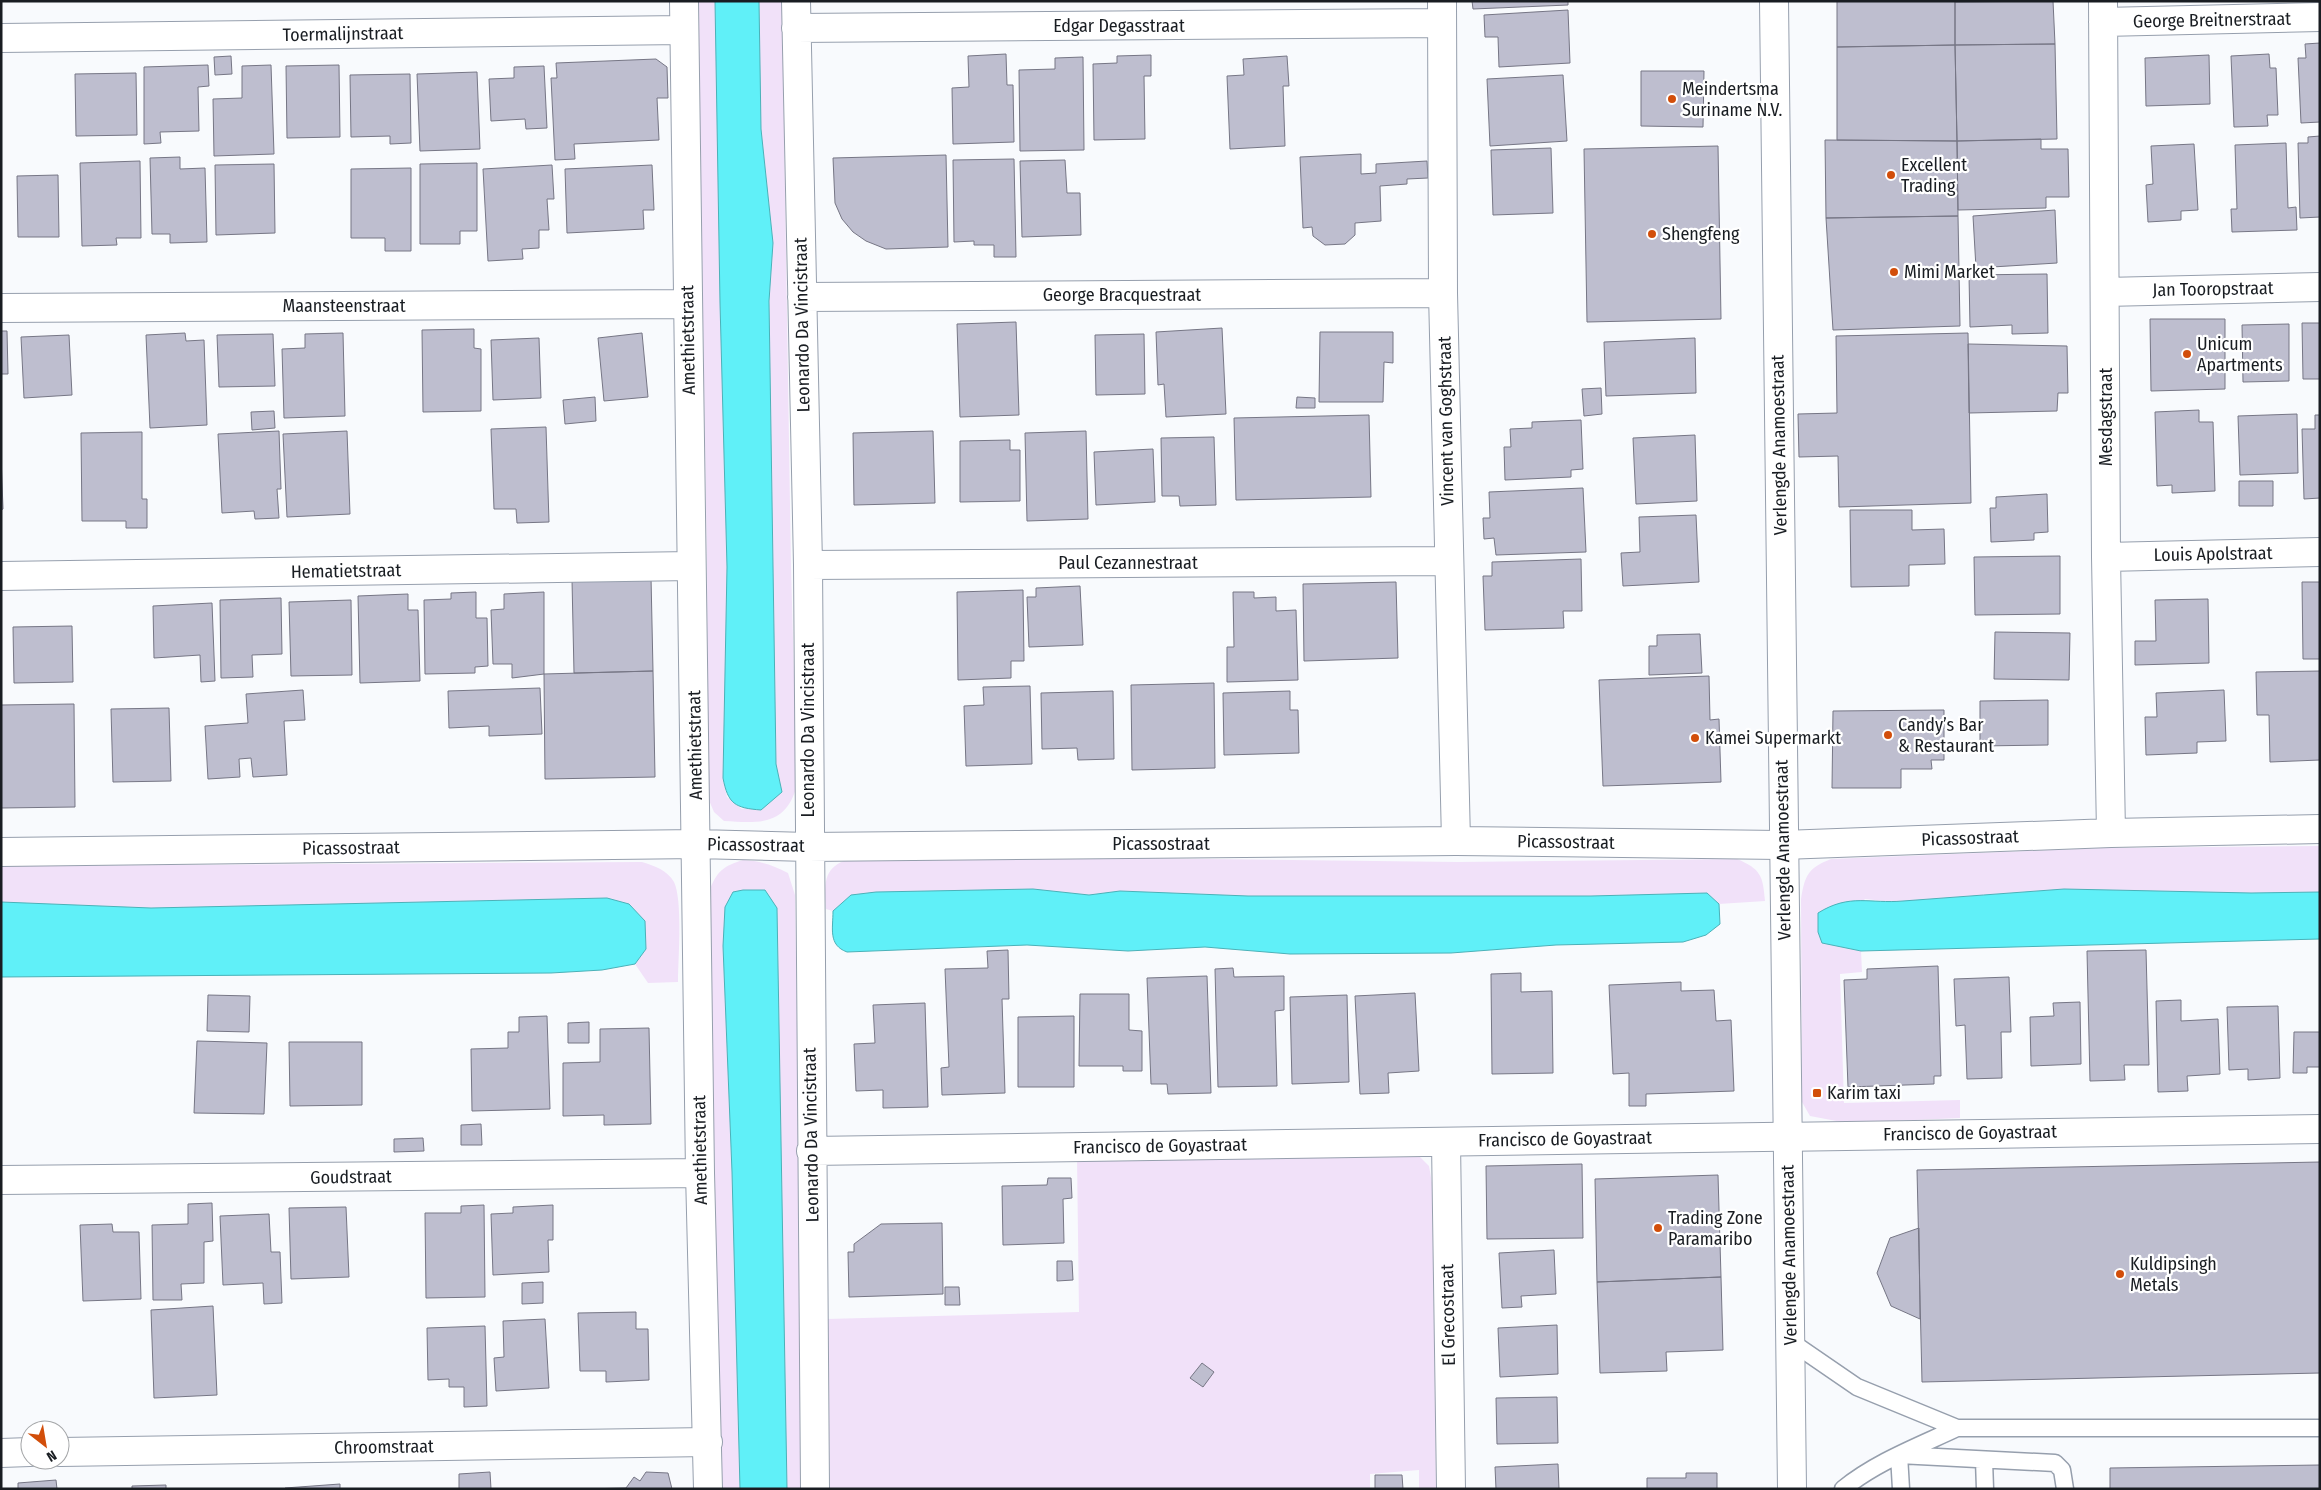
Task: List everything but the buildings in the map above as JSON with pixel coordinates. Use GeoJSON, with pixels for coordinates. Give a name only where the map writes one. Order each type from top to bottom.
{"type":"FeatureCollection","features":[{"type":"Feature","properties":{"kind":"street","name":"Amethietstraat"},"geometry":{"type":"LineString","coordinates":[[684,1],[700,1173],[708,1489]]}},
{"type":"Feature","properties":{"kind":"street","name":"Leonardo Da Vincistraat"},"geometry":{"type":"LineString","coordinates":[[796,1],[808,565],[808,846],[815,1489]]}},
{"type":"Feature","properties":{"kind":"street","name":"Verlengde Anamoestraat"},"geometry":{"type":"LineString","coordinates":[[1774,1],[1792,1489]]}},
{"type":"Feature","properties":{"kind":"street","name":"Edgar Degasstraat"},"geometry":{"type":"LineString","coordinates":[[796,28],[1442,12]]}},
{"type":"Feature","properties":{"kind":"street","name":"Vincent van Goghstraat"},"geometry":{"type":"LineString","coordinates":[[1442,12],[1443,293],[1456,841]]}},
{"type":"Feature","properties":{"kind":"street","name":"George Breitnerstraat"},"geometry":{"type":"LineString","coordinates":[[2103,12],[2320,17]]}},
{"type":"Feature","properties":{"kind":"street","name":"Mesdagstraat"},"geometry":{"type":"LineString","coordinates":[[2103,12],[2106,557],[2112,833]]}},
{"type":"Feature","properties":{"kind":"street","name":"Toermalijnstraat"},"geometry":{"type":"LineString","coordinates":[[1,38],[684,30]]}},
{"type":"Feature","properties":{"kind":"street","name":"Jan Tooropstraat"},"geometry":{"type":"LineString","coordinates":[[2105,292],[2320,287]]}},
{"type":"Feature","properties":{"kind":"street","name":"George Bracquestraat"},"geometry":{"type":"LineString","coordinates":[[802,297],[1443,293]]}},
{"type":"Feature","properties":{"kind":"street","name":"Maansteenstraat"},"geometry":{"type":"LineString","coordinates":[[1,308],[688,304]]}},
{"type":"Feature","properties":{"kind":"street","name":"Louis Apolstraat"},"geometry":{"type":"LineString","coordinates":[[2106,557],[2320,552]]}},
{"type":"Feature","properties":{"kind":"street","name":"Paul Cezannestraat"},"geometry":{"type":"LineString","coordinates":[[808,565],[1448,561]]}},
{"type":"Feature","properties":{"kind":"street","name":"Hematietstraat"},"geometry":{"type":"LineString","coordinates":[[1,576],[691,566]]}},
{"type":"Feature","properties":{"kind":"street","name":"Picassostraat"},"geometry":{"type":"LineString","coordinates":[[1,852],[697,844],[808,846],[1456,841],[1783,845],[2112,833],[2320,829]]}},
{"type":"Feature","properties":{"kind":"street","name":"Francisco de Goyastraat"},"geometry":{"type":"LineString","coordinates":[[811,1151],[2320,1129]]}},
{"type":"Feature","properties":{"kind":"street","name":"El Grecostraat"},"geometry":{"type":"LineString","coordinates":[[1446,1142],[1451,1489]]}},
{"type":"Feature","properties":{"kind":"street","name":"Goudstraat"},"geometry":{"type":"LineString","coordinates":[[1,1180],[700,1173]]}},
{"type":"Feature","properties":{"kind":"street","name":"Chroomstraat"},"geometry":{"type":"LineString","coordinates":[[70,1452],[708,1442]]}},
{"type":"Feature","properties":{"kind":"street"},"geometry":{"type":"LineString","coordinates":[[1,1453],[20,1452]]}},
{"type":"Feature","properties":{"kind":"lane"},"geometry":{"type":"LineString","coordinates":[[1790,1342],[1857,1387],[1957,1428],[2320,1428]]}},
{"type":"Feature","properties":{"kind":"lane"},"geometry":{"type":"LineString","coordinates":[[1843,1489],[1854,1480],[1899,1455],[1957,1428]]}},
{"type":"Feature","properties":{"kind":"lane"},"geometry":{"type":"LineString","coordinates":[[1899,1455],[2055,1464],[2062,1470],[2065,1489]]}},
{"type":"Feature","properties":{"kind":"lane"},"geometry":{"type":"LineString","coordinates":[[1899,1455],[1901,1489]]}},
{"type":"Feature","properties":{"kind":"lane"},"geometry":{"type":"LineString","coordinates":[[1984,1460],[1985,1489]]}},
{"type":"Feature","properties":{"kind":"shaded area"},"geometry":{"type":"Polygon","coordinates":[[[698,1],[715,1],[727,567],[723,778],[727,797],[742,809],[782,792],[776,764],[769,301],[773,243],[761,129],[759,1],[782,1],[791,567],[797,785],[786,808],[779,815],[770,819],[749,822],[724,821],[714,812],[708,798],[707,567],[698,1]]]}},
{"type":"Feature","properties":{"kind":"shaded area"},"geometry":{"type":"Polygon","coordinates":[[[2320,846],[2320,892],[1894,902],[1865,899],[1822,943],[1861,951],[1862,972],[1840,974],[1844,1103],[1960,1100],[1960,1118],[1847,1123],[1810,1116],[1802,1102],[1801,899],[1806,878],[1812,869],[1823,862],[1831,859],[2103,848],[2320,846]]]}},
{"type":"Feature","properties":{"kind":"shaded area"},"geometry":{"type":"Polygon","coordinates":[[[862,855],[1458,862],[1737,859],[1751,866],[1759,874],[1762,879],[1765,901],[1719,904],[1707,893],[1591,896],[1248,896],[1120,891],[1089,895],[1033,889],[851,895],[833,911],[826,909],[825,887],[829,872],[841,862],[862,855]]]}},
{"type":"Feature","properties":{"kind":"shaded area"},"geometry":{"type":"Polygon","coordinates":[[[743,860],[767,864],[788,873],[795,895],[804,1489],[787,1489],[777,908],[765,890],[733,892],[723,946],[732,1172],[740,1489],[720,1489],[710,889],[722,870],[731,864],[743,860]]]}},
{"type":"Feature","properties":{"kind":"shaded area"},"geometry":{"type":"Polygon","coordinates":[[[642,862],[668,874],[674,882],[677,891],[679,916],[678,982],[648,983],[635,964],[646,949],[151,908],[1,902],[1,866],[642,862]]]}},
{"type":"Feature","properties":{"kind":"shaded area"},"geometry":{"type":"Polygon","coordinates":[[[1417,1154],[1429,1166],[1432,1183],[1436,1489],[1419,1489],[1419,1470],[1370,1474],[1370,1489],[830,1489],[827,1319],[1079,1312],[1077,1157],[1417,1154]]]}},
{"type":"Feature","properties":{"kind":"water"},"geometry":{"type":"Polygon","coordinates":[[[715,1],[759,1],[761,129],[773,243],[769,301],[776,764],[782,792],[761,810],[745,808],[734,803],[727,794],[723,778],[727,567],[715,1]]]}},
{"type":"Feature","properties":{"kind":"water"},"geometry":{"type":"Polygon","coordinates":[[[1033,889],[1089,895],[1120,891],[1248,896],[1591,896],[1707,893],[1719,904],[1720,924],[1706,935],[1683,942],[1556,945],[1451,953],[1290,954],[1205,947],[1128,951],[1027,945],[847,952],[841,949],[834,941],[832,930],[833,911],[851,895],[876,892],[1033,889]]]}},
{"type":"Feature","properties":{"kind":"water"},"geometry":{"type":"Polygon","coordinates":[[[2064,889],[2251,893],[2320,892],[2320,939],[1861,951],[1822,943],[1818,932],[1818,913],[1829,907],[1850,901],[1891,902],[2064,889]]]}},
{"type":"Feature","properties":{"kind":"water"},"geometry":{"type":"Polygon","coordinates":[[[765,890],[777,908],[787,1489],[740,1489],[732,1172],[723,946],[725,907],[733,892],[765,890]]]}},
{"type":"Feature","properties":{"kind":"water"},"geometry":{"type":"Polygon","coordinates":[[[607,898],[629,904],[645,921],[646,949],[635,964],[602,970],[551,973],[1,977],[1,902],[151,908],[607,898]]]}},
{"type":"Feature","properties":{"kind":"place","name":"Meindertsma Suriname N.V."},"geometry":{"type":"Point","coordinates":[1672,99]}},
{"type":"Feature","properties":{"kind":"place","name":"Excellent Trading"},"geometry":{"type":"Point","coordinates":[1891,175]}},
{"type":"Feature","properties":{"kind":"place","name":"Shengfeng"},"geometry":{"type":"Point","coordinates":[1652,234]}},
{"type":"Feature","properties":{"kind":"place","name":"Mimi Market"},"geometry":{"type":"Point","coordinates":[1894,272]}},
{"type":"Feature","properties":{"kind":"place","name":"Unicum Apartments"},"geometry":{"type":"Point","coordinates":[2187,354]}},
{"type":"Feature","properties":{"kind":"place","name":"Candy’s Bar & Restaurant"},"geometry":{"type":"Point","coordinates":[1888,735]}},
{"type":"Feature","properties":{"kind":"place","name":"Kamei Supermarkt"},"geometry":{"type":"Point","coordinates":[1695,738]}},
{"type":"Feature","properties":{"kind":"place","name":"Karim taxi"},"geometry":{"type":"Point","coordinates":[1817,1093]}},
{"type":"Feature","properties":{"kind":"place","name":"Trading Zone Paramaribo"},"geometry":{"type":"Point","coordinates":[1658,1228]}},
{"type":"Feature","properties":{"kind":"place","name":"Kuldipsingh Metals"},"geometry":{"type":"Point","coordinates":[2120,1274]}}]}
